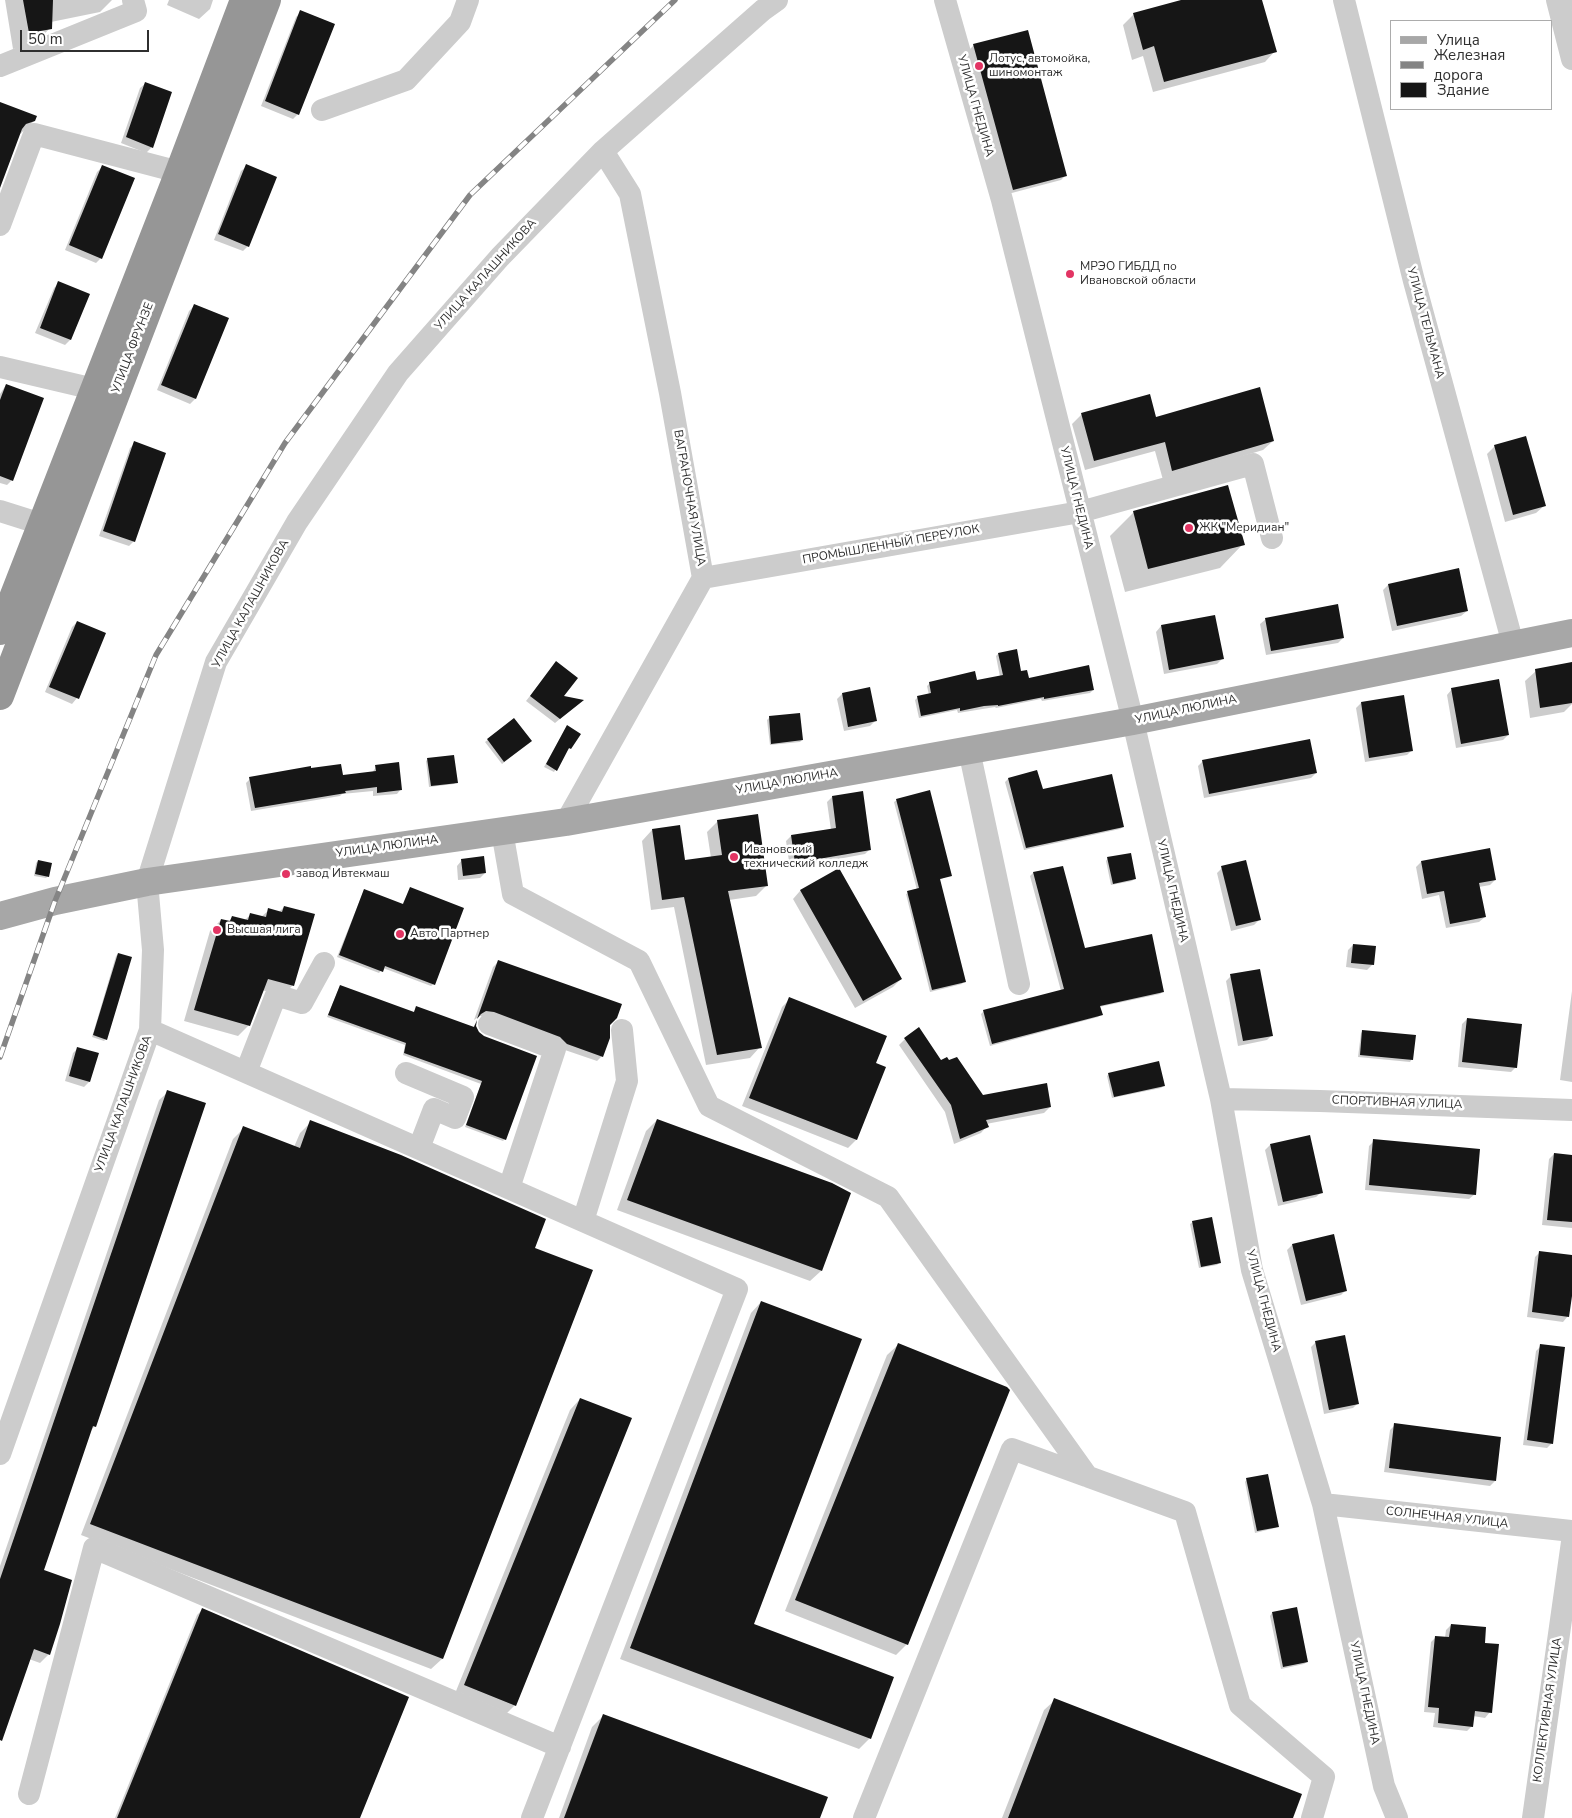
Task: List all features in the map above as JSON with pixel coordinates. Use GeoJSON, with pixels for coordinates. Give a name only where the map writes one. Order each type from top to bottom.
{"type":"FeatureCollection","features":[{"type":"Feature","properties":{"kind":"highway","name":"УЛИЦА ФРУНЗЕ"},"geometry":{"type":"LineString","coordinates":[[104,393],[179,172],[244,0]]}},
{"type":"Feature","properties":{"kind":"highway","name":"УЛИЦА ФРУНЗЕ"},"geometry":{"type":"LineString","coordinates":[[0,696],[53,527],[104,393],[267,0]]}},
{"type":"Feature","properties":{"kind":"highway","name":"УЛИЦА ФРУНЗЕ"},"geometry":{"type":"LineString","coordinates":[[0,631],[53,527]]}},
{"type":"Feature","properties":{"kind":"main road","name":"УЛИЦА ЛЮЛИНА"},"geometry":{"type":"LineString","coordinates":[[3,904],[55,901],[147,882],[566,822],[1133,721],[1572,633]]}},
{"type":"Feature","properties":{"kind":"street"},"geometry":{"type":"LineString","coordinates":[[0,66],[136,12],[133,0]]}},
{"type":"Feature","properties":{"kind":"street"},"geometry":{"type":"LineString","coordinates":[[322,110],[406,80],[460,22],[468,0]]}},
{"type":"Feature","properties":{"kind":"street","name":"УЛИЦА КАЛАШНИКОВА"},"geometry":{"type":"LineString","coordinates":[[0,1454],[150,1030],[153,950],[147,882],[216,662],[297,522],[398,373],[500,257],[603,151],[755,16],[777,0]]}},
{"type":"Feature","properties":{"kind":"street","name":"УЛИЦА ГНЕДИНА"},"geometry":{"type":"LineString","coordinates":[[946,0],[1002,200],[1133,721],[1221,1099],[1252,1270],[1323,1504],[1384,1786],[1397,1818]]}},
{"type":"Feature","properties":{"kind":"street","name":"УЛИЦА ТЕЛЬМАНА"},"geometry":{"type":"LineString","coordinates":[[1344,0],[1414,281],[1513,644]]}},
{"type":"Feature","properties":{"kind":"street"},"geometry":{"type":"LineString","coordinates":[[1557,0],[1572,59]]}},
{"type":"Feature","properties":{"kind":"street"},"geometry":{"type":"LineString","coordinates":[[0,225],[34,134],[179,172]]}},
{"type":"Feature","properties":{"kind":"street","name":"ВАГРАНОЧНАЯ УЛИЦА"},"geometry":{"type":"LineString","coordinates":[[566,822],[703,578],[670,392],[630,194],[603,151]]}},
{"type":"Feature","properties":{"kind":"street"},"geometry":{"type":"LineString","coordinates":[[0,367],[104,393]]}},
{"type":"Feature","properties":{"kind":"street","name":"ПРОМЫШЛЕННЫЙ ПЕРЕУЛОК"},"geometry":{"type":"LineString","coordinates":[[703,578],[1080,512],[1253,464],[1272,538]]}},
{"type":"Feature","properties":{"kind":"street"},"geometry":{"type":"LineString","coordinates":[[0,511],[53,527]]}},
{"type":"Feature","properties":{"kind":"street"},"geometry":{"type":"LineString","coordinates":[[969,750],[1019,984]]}},
{"type":"Feature","properties":{"kind":"street"},"geometry":{"type":"LineString","coordinates":[[502,831],[513,894],[639,961],[709,1106],[888,1197],[1087,1476]]}},
{"type":"Feature","properties":{"kind":"street"},"geometry":{"type":"LineString","coordinates":[[246,1072],[276,995],[302,1003],[324,963]]}},
{"type":"Feature","properties":{"kind":"street"},"geometry":{"type":"LineString","coordinates":[[489,1024],[555,1049],[508,1188]]}},
{"type":"Feature","properties":{"kind":"street"},"geometry":{"type":"LineString","coordinates":[[150,1030],[737,1289],[532,1818]]}},
{"type":"Feature","properties":{"kind":"street"},"geometry":{"type":"LineString","coordinates":[[583,1222],[627,1081],[622,1030]]}},
{"type":"Feature","properties":{"kind":"street"},"geometry":{"type":"LineString","coordinates":[[406,1073],[463,1097],[455,1118],[434,1109],[419,1148]]}},
{"type":"Feature","properties":{"kind":"street","name":"СПОРТИВНАЯ УЛИЦА"},"geometry":{"type":"LineString","coordinates":[[1221,1099],[1572,1110]]}},
{"type":"Feature","properties":{"kind":"street"},"geometry":{"type":"LineString","coordinates":[[864,1818],[1012,1449],[1186,1512],[1240,1705],[1324,1777],[1312,1818]]}},
{"type":"Feature","properties":{"kind":"street","name":"СОЛНЕЧНАЯ УЛИЦА"},"geometry":{"type":"LineString","coordinates":[[1323,1504],[1572,1531]]}},
{"type":"Feature","properties":{"kind":"street","name":"КОЛЛЕКТИВНАЯ УЛИЦА"},"geometry":{"type":"LineString","coordinates":[[1533,1818],[1572,1542]]}},
{"type":"Feature","properties":{"kind":"street"},"geometry":{"type":"LineString","coordinates":[[29,1794],[94,1548],[560,1747]]}},
{"type":"Feature","properties":{"kind":"building"},"geometry":{"type":"Polygon","coordinates":[[[23,0],[53,0],[52,29],[29,33],[23,0]]]}},
{"type":"Feature","properties":{"kind":"building"},"geometry":{"type":"Polygon","coordinates":[[[1181,0],[1262,0],[1277,52],[1164,82],[1154,46],[1143,50],[1133,13],[1181,0]]]}},
{"type":"Feature","properties":{"kind":"building"},"geometry":{"type":"Polygon","coordinates":[[[300,10],[335,24],[299,115],[265,101],[300,10]]]}},
{"type":"Feature","properties":{"kind":"building"},"geometry":{"type":"Polygon","coordinates":[[[1028,30],[1067,176],[1013,190],[973,44],[1028,30]]]}},
{"type":"Feature","properties":{"kind":"building"},"geometry":{"type":"Polygon","coordinates":[[[145,82],[172,92],[153,148],[126,137],[145,82]]]}},
{"type":"Feature","properties":{"kind":"building"},"geometry":{"type":"Polygon","coordinates":[[[0,102],[37,116],[35,121],[26,124],[22,129],[0,188],[0,102]]]}},
{"type":"Feature","properties":{"kind":"building"},"geometry":{"type":"Polygon","coordinates":[[[246,164],[277,177],[249,247],[218,234],[246,164]]]}},
{"type":"Feature","properties":{"kind":"building"},"geometry":{"type":"Polygon","coordinates":[[[102,165],[135,178],[102,259],[69,245],[102,165]]]}},
{"type":"Feature","properties":{"kind":"building"},"geometry":{"type":"Polygon","coordinates":[[[58,281],[90,294],[71,340],[40,328],[58,281]]]}},
{"type":"Feature","properties":{"kind":"building"},"geometry":{"type":"Polygon","coordinates":[[[194,304],[229,318],[196,399],[161,385],[194,304]]]}},
{"type":"Feature","properties":{"kind":"building"},"geometry":{"type":"Polygon","coordinates":[[[6,384],[44,398],[13,481],[0,476],[0,400],[6,384]]]}},
{"type":"Feature","properties":{"kind":"building"},"geometry":{"type":"Polygon","coordinates":[[[1260,387],[1274,441],[1172,471],[1165,442],[1094,461],[1081,413],[1150,394],[1156,417],[1260,387]]]}},
{"type":"Feature","properties":{"kind":"building"},"geometry":{"type":"Polygon","coordinates":[[[1526,436],[1546,506],[1513,515],[1494,445],[1526,436]]]}},
{"type":"Feature","properties":{"kind":"building"},"geometry":{"type":"Polygon","coordinates":[[[134,441],[166,453],[135,542],[103,531],[134,441]]]}},
{"type":"Feature","properties":{"kind":"building","name":"ЖК \"Меридиан\""},"geometry":{"type":"Polygon","coordinates":[[[1228,485],[1245,545],[1148,569],[1133,511],[1228,485]]]}},
{"type":"Feature","properties":{"kind":"building"},"geometry":{"type":"Polygon","coordinates":[[[1459,568],[1468,611],[1397,626],[1388,584],[1459,568]]]}},
{"type":"Feature","properties":{"kind":"building"},"geometry":{"type":"Polygon","coordinates":[[[1338,604],[1344,638],[1271,651],[1265,618],[1338,604]]]}},
{"type":"Feature","properties":{"kind":"building"},"geometry":{"type":"Polygon","coordinates":[[[1215,615],[1224,659],[1169,670],[1161,625],[1215,615]]]}},
{"type":"Feature","properties":{"kind":"building"},"geometry":{"type":"Polygon","coordinates":[[[77,621],[106,633],[79,699],[49,687],[77,621]]]}},
{"type":"Feature","properties":{"kind":"building"},"geometry":{"type":"Polygon","coordinates":[[[1017,649],[1021,671],[1027,670],[1029,678],[1089,665],[1094,690],[998,706],[984,706],[960,711],[960,708],[921,716],[917,696],[931,693],[929,682],[975,671],[977,680],[1003,675],[998,653],[1017,649]]]}},
{"type":"Feature","properties":{"kind":"building"},"geometry":{"type":"Polygon","coordinates":[[[556,661],[578,678],[564,696],[584,700],[560,719],[530,696],[556,661]]]}},
{"type":"Feature","properties":{"kind":"building"},"geometry":{"type":"Polygon","coordinates":[[[1572,662],[1572,703],[1540,708],[1535,669],[1572,662]]]}},
{"type":"Feature","properties":{"kind":"building"},"geometry":{"type":"Polygon","coordinates":[[[1499,679],[1509,735],[1461,744],[1451,688],[1499,679]]]}},
{"type":"Feature","properties":{"kind":"building"},"geometry":{"type":"Polygon","coordinates":[[[870,687],[877,721],[848,727],[842,693],[870,687]]]}},
{"type":"Feature","properties":{"kind":"building"},"geometry":{"type":"Polygon","coordinates":[[[1404,695],[1413,751],[1369,758],[1361,702],[1404,695]]]}},
{"type":"Feature","properties":{"kind":"building"},"geometry":{"type":"Polygon","coordinates":[[[800,713],[803,740],[771,744],[769,716],[800,713]]]}},
{"type":"Feature","properties":{"kind":"building"},"geometry":{"type":"Polygon","coordinates":[[[514,718],[532,741],[504,762],[487,739],[514,718]]]}},
{"type":"Feature","properties":{"kind":"building"},"geometry":{"type":"Polygon","coordinates":[[[567,725],[581,734],[571,749],[569,748],[557,771],[546,764],[567,725]]]}},
{"type":"Feature","properties":{"kind":"building"},"geometry":{"type":"Polygon","coordinates":[[[1310,739],[1317,773],[1209,794],[1202,760],[1310,739]]]}},
{"type":"Feature","properties":{"kind":"building"},"geometry":{"type":"Polygon","coordinates":[[[454,755],[458,783],[431,786],[427,758],[454,755]]]}},
{"type":"Feature","properties":{"kind":"building"},"geometry":{"type":"Polygon","coordinates":[[[399,762],[402,790],[377,793],[377,787],[255,808],[249,777],[311,766],[311,768],[341,764],[343,775],[376,771],[375,765],[399,762]]]}},
{"type":"Feature","properties":{"kind":"building"},"geometry":{"type":"Polygon","coordinates":[[[1037,770],[1043,789],[1112,774],[1124,827],[1026,848],[1008,778],[1037,770]]]}},
{"type":"Feature","properties":{"kind":"building"},"geometry":{"type":"Polygon","coordinates":[[[930,790],[952,876],[940,879],[966,982],[932,990],[907,891],[919,888],[896,799],[930,790]]]}},
{"type":"Feature","properties":{"kind":"building"},"geometry":{"type":"Polygon","coordinates":[[[863,791],[871,850],[795,863],[791,835],[836,828],[832,796],[863,791]]]}},
{"type":"Feature","properties":{"kind":"building"},"geometry":{"type":"Polygon","coordinates":[[[758,814],[768,886],[728,891],[762,1048],[717,1055],[684,897],[662,900],[652,829],[680,825],[685,860],[722,855],[717,820],[758,814]]]}},
{"type":"Feature","properties":{"kind":"building"},"geometry":{"type":"Polygon","coordinates":[[[1490,848],[1496,880],[1479,883],[1486,917],[1450,924],[1444,891],[1427,894],[1421,861],[1490,848]]]}},
{"type":"Feature","properties":{"kind":"building"},"geometry":{"type":"Polygon","coordinates":[[[1131,853],[1136,879],[1113,884],[1107,857],[1131,853]]]}},
{"type":"Feature","properties":{"kind":"building"},"geometry":{"type":"Polygon","coordinates":[[[484,856],[486,873],[463,876],[461,859],[484,856]]]}},
{"type":"Feature","properties":{"kind":"building"},"geometry":{"type":"Polygon","coordinates":[[[38,860],[52,863],[49,877],[35,874],[38,860]]]}},
{"type":"Feature","properties":{"kind":"building"},"geometry":{"type":"Polygon","coordinates":[[[1246,860],[1261,920],[1236,926],[1221,866],[1246,860]]]}},
{"type":"Feature","properties":{"kind":"building"},"geometry":{"type":"Polygon","coordinates":[[[1063,866],[1085,948],[1152,934],[1164,992],[1100,1006],[1103,1015],[992,1044],[983,1010],[1064,989],[1033,872],[1063,866]]]}},
{"type":"Feature","properties":{"kind":"building"},"geometry":{"type":"Polygon","coordinates":[[[839,868],[902,979],[863,1001],[800,890],[839,868]]]}},
{"type":"Feature","properties":{"kind":"building","name":"Авто Партнер"},"geometry":{"type":"Polygon","coordinates":[[[410,887],[464,908],[435,985],[385,966],[383,972],[339,955],[364,889],[403,904],[410,887]]]}},
{"type":"Feature","properties":{"kind":"building"},"geometry":{"type":"Polygon","coordinates":[[[284,906],[315,914],[294,986],[268,979],[250,1026],[194,1010],[221,919],[230,921],[232,916],[248,920],[250,913],[266,917],[268,908],[282,912],[284,906]]]}},
{"type":"Feature","properties":{"kind":"building"},"geometry":{"type":"Polygon","coordinates":[[[1353,944],[1376,946],[1374,965],[1351,963],[1353,944]]]}},
{"type":"Feature","properties":{"kind":"building"},"geometry":{"type":"Polygon","coordinates":[[[118,953],[132,957],[107,1040],[93,1035],[118,953]]]}},
{"type":"Feature","properties":{"kind":"building"},"geometry":{"type":"Polygon","coordinates":[[[498,960],[622,1004],[617,1018],[610,1025],[610,1038],[603,1057],[567,1044],[560,1037],[494,1012],[486,1011],[477,1019],[498,960]]]}},
{"type":"Feature","properties":{"kind":"building"},"geometry":{"type":"Polygon","coordinates":[[[1260,969],[1273,1036],[1243,1041],[1230,974],[1260,969]]]}},
{"type":"Feature","properties":{"kind":"building"},"geometry":{"type":"Polygon","coordinates":[[[340,985],[414,1012],[416,1006],[474,1027],[477,1020],[476,1026],[484,1036],[537,1056],[506,1140],[466,1125],[482,1081],[404,1053],[406,1043],[328,1015],[340,985]]]}},
{"type":"Feature","properties":{"kind":"building"},"geometry":{"type":"Polygon","coordinates":[[[789,997],[887,1036],[876,1063],[886,1067],[857,1140],[749,1098],[789,997]]]}},
{"type":"Feature","properties":{"kind":"building"},"geometry":{"type":"Polygon","coordinates":[[[1467,1018],[1522,1024],[1517,1068],[1462,1062],[1467,1018]]]}},
{"type":"Feature","properties":{"kind":"building"},"geometry":{"type":"Polygon","coordinates":[[[919,1027],[941,1060],[947,1057],[949,1060],[957,1057],[983,1095],[1047,1083],[1051,1107],[986,1120],[989,1127],[960,1139],[951,1105],[904,1038],[919,1027]]]}},
{"type":"Feature","properties":{"kind":"building"},"geometry":{"type":"Polygon","coordinates":[[[1362,1030],[1416,1035],[1413,1060],[1360,1055],[1362,1030]]]}},
{"type":"Feature","properties":{"kind":"building"},"geometry":{"type":"Polygon","coordinates":[[[77,1047],[99,1053],[90,1082],[69,1076],[77,1047]]]}},
{"type":"Feature","properties":{"kind":"building"},"geometry":{"type":"Polygon","coordinates":[[[1159,1061],[1165,1086],[1114,1097],[1108,1073],[1159,1061]]]}},
{"type":"Feature","properties":{"kind":"building"},"geometry":{"type":"Polygon","coordinates":[[[167,1090],[206,1103],[96,1427],[93,1426],[44,1570],[72,1580],[60,1624],[50,1655],[34,1649],[2,1741],[0,1740],[0,1579],[167,1090]]]}},
{"type":"Feature","properties":{"kind":"building"},"geometry":{"type":"Polygon","coordinates":[[[657,1119],[832,1183],[851,1193],[822,1271],[627,1200],[657,1119]]]}},
{"type":"Feature","properties":{"kind":"building"},"geometry":{"type":"Polygon","coordinates":[[[310,1120],[401,1155],[546,1219],[535,1248],[593,1270],[443,1659],[90,1524],[243,1126],[300,1148],[310,1120]]]}},
{"type":"Feature","properties":{"kind":"building"},"geometry":{"type":"Polygon","coordinates":[[[1310,1135],[1323,1193],[1283,1202],[1270,1144],[1310,1135]]]}},
{"type":"Feature","properties":{"kind":"building"},"geometry":{"type":"Polygon","coordinates":[[[1373,1139],[1480,1149],[1476,1195],[1369,1185],[1373,1139]]]}},
{"type":"Feature","properties":{"kind":"building"},"geometry":{"type":"Polygon","coordinates":[[[1554,1153],[1572,1155],[1572,1222],[1547,1220],[1554,1153]]]}},
{"type":"Feature","properties":{"kind":"building"},"geometry":{"type":"Polygon","coordinates":[[[1212,1217],[1221,1263],[1201,1267],[1192,1221],[1212,1217]]]}},
{"type":"Feature","properties":{"kind":"building"},"geometry":{"type":"Polygon","coordinates":[[[1334,1234],[1347,1291],[1306,1301],[1292,1244],[1334,1234]]]}},
{"type":"Feature","properties":{"kind":"building"},"geometry":{"type":"Polygon","coordinates":[[[1539,1251],[1572,1255],[1572,1296],[1569,1317],[1532,1312],[1539,1251]]]}},
{"type":"Feature","properties":{"kind":"building"},"geometry":{"type":"Polygon","coordinates":[[[761,1301],[862,1339],[754,1624],[894,1677],[871,1739],[630,1648],[761,1301]]]}},
{"type":"Feature","properties":{"kind":"building"},"geometry":{"type":"Polygon","coordinates":[[[1345,1335],[1359,1404],[1329,1410],[1315,1341],[1345,1335]]]}},
{"type":"Feature","properties":{"kind":"building"},"geometry":{"type":"Polygon","coordinates":[[[898,1343],[1007,1387],[1010,1390],[908,1645],[795,1600],[898,1343]]]}},
{"type":"Feature","properties":{"kind":"building"},"geometry":{"type":"Polygon","coordinates":[[[1540,1344],[1565,1347],[1553,1444],[1527,1440],[1540,1344]]]}},
{"type":"Feature","properties":{"kind":"building"},"geometry":{"type":"Polygon","coordinates":[[[580,1398],[632,1418],[516,1706],[464,1685],[580,1398]]]}},
{"type":"Feature","properties":{"kind":"building"},"geometry":{"type":"Polygon","coordinates":[[[1394,1423],[1501,1437],[1496,1481],[1389,1468],[1394,1423]]]}},
{"type":"Feature","properties":{"kind":"building"},"geometry":{"type":"Polygon","coordinates":[[[1268,1474],[1279,1527],[1257,1531],[1246,1478],[1268,1474]]]}},
{"type":"Feature","properties":{"kind":"building"},"geometry":{"type":"Polygon","coordinates":[[[1297,1607],[1308,1662],[1283,1667],[1272,1612],[1297,1607]]]}},
{"type":"Feature","properties":{"kind":"building"},"geometry":{"type":"Polygon","coordinates":[[[202,1608],[409,1697],[360,1818],[117,1818],[202,1608]]]}},
{"type":"Feature","properties":{"kind":"building"},"geometry":{"type":"Polygon","coordinates":[[[1451,1624],[1486,1627],[1485,1643],[1499,1644],[1492,1713],[1475,1711],[1473,1727],[1438,1723],[1439,1708],[1428,1707],[1435,1636],[1449,1637],[1451,1624]]]}},
{"type":"Feature","properties":{"kind":"building"},"geometry":{"type":"Polygon","coordinates":[[[1054,1698],[1302,1794],[1293,1818],[1008,1818],[1054,1698]]]}},
{"type":"Feature","properties":{"kind":"building"},"geometry":{"type":"Polygon","coordinates":[[[603,1714],[828,1797],[820,1818],[564,1818],[603,1714]]]}},
{"type":"Feature","properties":{"kind":"railway"},"geometry":{"type":"LineString","coordinates":[[0,1057],[55,901],[156,655],[285,443],[470,195],[675,0]]}},
{"type":"Feature","properties":{"kind":"place","name":"Лотус, автомойка, шиномонтаж"},"geometry":{"type":"Point","coordinates":[979,66]}},
{"type":"Feature","properties":{"kind":"place","name":"МРЭО ГИБДД по Ивановской области"},"geometry":{"type":"Point","coordinates":[1070,274]}},
{"type":"Feature","properties":{"kind":"place","name":"ЖК \"Меридиан\""},"geometry":{"type":"Point","coordinates":[1189,528]}},
{"type":"Feature","properties":{"kind":"place","name":"Ивановский технический колледж"},"geometry":{"type":"Point","coordinates":[734,857]}},
{"type":"Feature","properties":{"kind":"place","name":"завод Ивтекмаш"},"geometry":{"type":"Point","coordinates":[286,874]}},
{"type":"Feature","properties":{"kind":"place","name":"Высшая лига"},"geometry":{"type":"Point","coordinates":[217,930]}},
{"type":"Feature","properties":{"kind":"place","name":"Авто Партнер"},"geometry":{"type":"Point","coordinates":[400,934]}}]}
